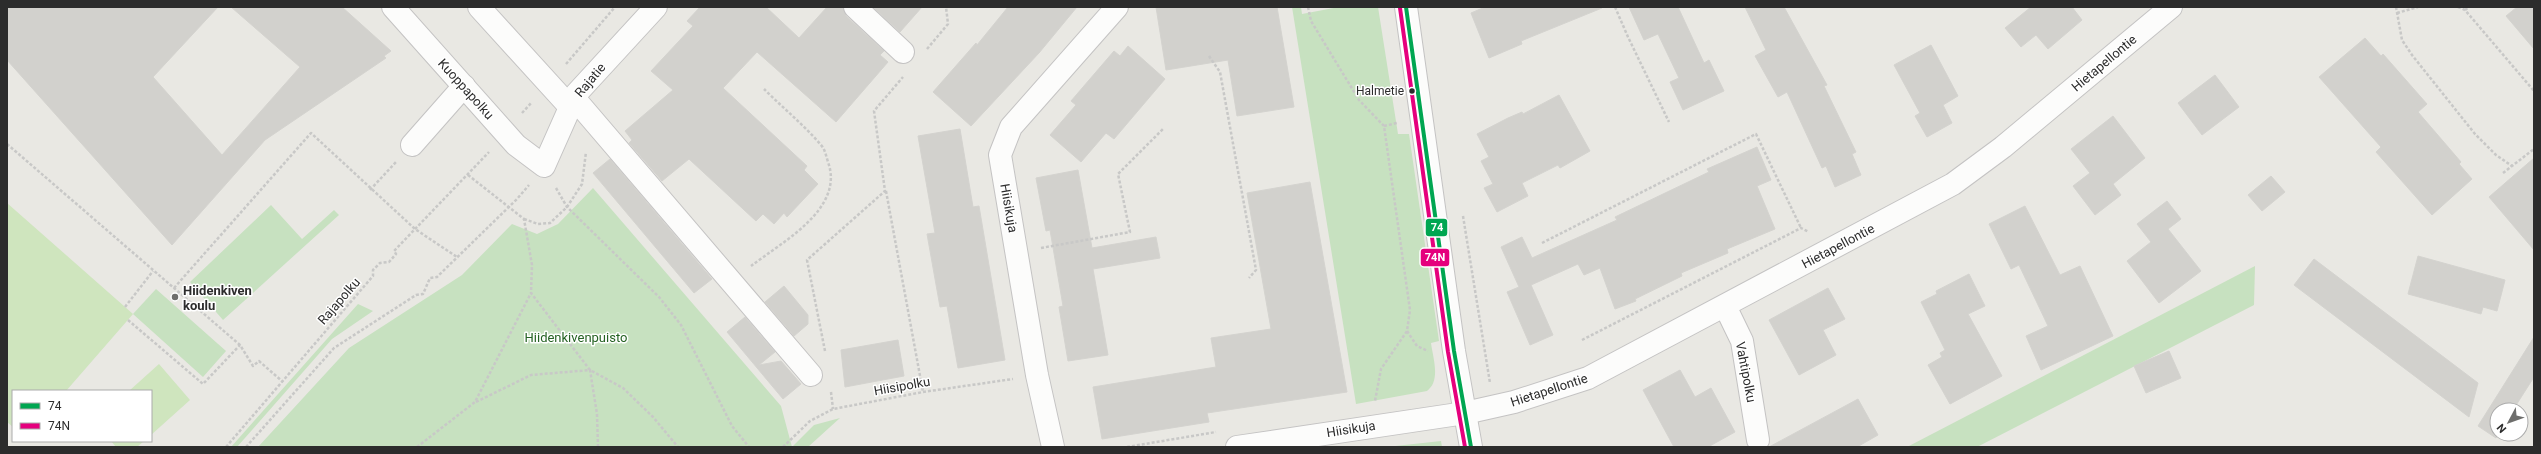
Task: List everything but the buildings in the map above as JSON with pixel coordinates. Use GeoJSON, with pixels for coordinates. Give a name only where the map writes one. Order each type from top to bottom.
{"type":"FeatureCollection","features":[{"type":"Feature","properties":{"kind":"street","name":"Kuoppapolku"},"geometry":{"type":"LineString","coordinates":[[393,7],[516,145],[544,166]]}},
{"type":"Feature","properties":{"kind":"street"},"geometry":{"type":"LineString","coordinates":[[479,7],[572,102],[732,281],[811,375]]}},
{"type":"Feature","properties":{"kind":"street","name":"Rajatie"},"geometry":{"type":"LineString","coordinates":[[544,166],[572,102],[656,7]]}},
{"type":"Feature","properties":{"kind":"street"},"geometry":{"type":"LineString","coordinates":[[855,7],[903,52]]}},
{"type":"Feature","properties":{"kind":"street","name":"Hiisikuja"},"geometry":{"type":"LineString","coordinates":[[1052,447],[1037,375],[1000,156],[1011,127],[1117,7]]}},
{"type":"Feature","properties":{"kind":"street"},"geometry":{"type":"LineString","coordinates":[[1406,7],[1470,447]]}},
{"type":"Feature","properties":{"kind":"street","name":"Hietapellontie"},"geometry":{"type":"LineString","coordinates":[[1465,413],[1514,402],[1588,378],[1838,247],[1953,184],[2008,143],[2171,7]]}},
{"type":"Feature","properties":{"kind":"street"},"geometry":{"type":"LineString","coordinates":[[412,146],[464,86]]}},
{"type":"Feature","properties":{"kind":"street","name":"Vahtipolku"},"geometry":{"type":"LineString","coordinates":[[1725,306],[1742,341],[1758,440]]}},
{"type":"Feature","properties":{"kind":"street","name":"Hiisikuja"},"geometry":{"type":"LineString","coordinates":[[1237,447],[1465,413]]}},
{"type":"Feature","properties":{"kind":"path"},"geometry":{"type":"LineString","coordinates":[[924,52],[948,24],[946,7]]}},
{"type":"Feature","properties":{"kind":"path"},"geometry":{"type":"LineString","coordinates":[[1308,7],[1311,21],[1359,100],[1384,126],[1410,310],[1408,331],[1381,370],[1374,406]]}},
{"type":"Feature","properties":{"kind":"path"},"geometry":{"type":"LineString","coordinates":[[1615,7],[1669,122]]}},
{"type":"Feature","properties":{"kind":"path"},"geometry":{"type":"LineString","coordinates":[[2396,7],[2402,40],[2412,55],[2475,134],[2496,155],[2512,166]]}},
{"type":"Feature","properties":{"kind":"path"},"geometry":{"type":"LineString","coordinates":[[2397,13],[2418,7]]}},
{"type":"Feature","properties":{"kind":"path"},"geometry":{"type":"LineString","coordinates":[[2458,7],[2465,10],[2534,91]]}},
{"type":"Feature","properties":{"kind":"path"},"geometry":{"type":"LineString","coordinates":[[2465,10],[2469,7]]}},
{"type":"Feature","properties":{"kind":"path"},"geometry":{"type":"LineString","coordinates":[[1209,56],[1220,72],[1238,166],[1256,270],[1249,278]]}},
{"type":"Feature","properties":{"kind":"path"},"geometry":{"type":"LineString","coordinates":[[905,75],[874,111],[886,191],[923,392]]}},
{"type":"Feature","properties":{"kind":"path"},"geometry":{"type":"LineString","coordinates":[[732,281],[806,223],[822,208],[831,188],[831,170],[822,146],[764,89]]}},
{"type":"Feature","properties":{"kind":"path"},"geometry":{"type":"LineString","coordinates":[[1033,250],[1130,232],[1118,174],[1164,128]]}},
{"type":"Feature","properties":{"kind":"path"},"geometry":{"type":"LineString","coordinates":[[174,288],[310,133],[370,190],[415,229],[457,257]]}},
{"type":"Feature","properties":{"kind":"path"},"geometry":{"type":"LineString","coordinates":[[1542,243],[1756,134],[1801,228],[1838,247]]}},
{"type":"Feature","properties":{"kind":"path"},"geometry":{"type":"LineString","coordinates":[[7,144],[240,346],[253,366],[259,361],[283,382]]}},
{"type":"Feature","properties":{"kind":"path"},"geometry":{"type":"LineString","coordinates":[[370,190],[412,146]]}},
{"type":"Feature","properties":{"kind":"path"},"geometry":{"type":"LineString","coordinates":[[2503,173],[2534,149]]}},
{"type":"Feature","properties":{"kind":"path"},"geometry":{"type":"LineString","coordinates":[[246,447],[334,348],[410,299],[423,294],[430,278],[437,277],[508,208],[544,166],[564,203],[659,297],[681,326],[732,426],[749,447]]}},
{"type":"Feature","properties":{"kind":"path","name":"Rajapolku"},"geometry":{"type":"LineString","coordinates":[[226,447],[373,276],[373,270],[380,263],[389,262],[396,254],[394,251],[468,175],[508,208]]}},
{"type":"Feature","properties":{"kind":"path"},"geometry":{"type":"LineString","coordinates":[[825,353],[807,260],[886,191]]}},
{"type":"Feature","properties":{"kind":"path"},"geometry":{"type":"LineString","coordinates":[[475,402],[531,293],[532,265],[524,219],[508,208]]}},
{"type":"Feature","properties":{"kind":"path"},"geometry":{"type":"LineString","coordinates":[[1582,340],[1801,228]]}},
{"type":"Feature","properties":{"kind":"path"},"geometry":{"type":"LineString","coordinates":[[125,307],[153,271]]}},
{"type":"Feature","properties":{"kind":"path"},"geometry":{"type":"LineString","coordinates":[[531,293],[590,370],[622,388],[653,417],[678,447]]}},
{"type":"Feature","properties":{"kind":"path"},"geometry":{"type":"LineString","coordinates":[[128,320],[203,384],[240,346]]}},
{"type":"Feature","properties":{"kind":"path"},"geometry":{"type":"LineString","coordinates":[[1408,331],[1417,346],[1430,351]]}},
{"type":"Feature","properties":{"kind":"path"},"geometry":{"type":"LineString","coordinates":[[417,447],[475,402],[531,375],[590,370]]}},
{"type":"Feature","properties":{"kind":"path"},"geometry":{"type":"LineString","coordinates":[[590,370],[598,414],[598,447]]}},
{"type":"Feature","properties":{"kind":"path","name":"Hiisipolku"},"geometry":{"type":"LineString","coordinates":[[783,447],[810,421],[833,409],[923,392],[1037,375]]}},
{"type":"Feature","properties":{"kind":"path"},"geometry":{"type":"LineString","coordinates":[[831,388],[833,409]]}},
{"type":"Feature","properties":{"kind":"green space"},"geometry":{"type":"Polygon","coordinates":[[[1292,7],[1301,7],[1302,14],[1339,7],[1378,7],[1398,134],[1409,134],[1439,341],[1431,343],[1435,375],[1431,387],[1427,391],[1356,404],[1292,7]]]}},
{"type":"Feature","properties":{"kind":"green space","name":"Hiidenkivenpuisto"},"geometry":{"type":"Polygon","coordinates":[[[593,188],[781,406],[792,447],[258,447],[349,348],[462,275],[512,224],[537,234],[558,224],[593,188]]]}},
{"type":"Feature","properties":{"kind":"green space"},"geometry":{"type":"Polygon","coordinates":[[[7,203],[133,314],[67,390],[12,390],[12,426],[7,422],[7,203]]]}},
{"type":"Feature","properties":{"kind":"green space"},"geometry":{"type":"Polygon","coordinates":[[[271,205],[302,239],[334,210],[339,215],[223,320],[190,282],[271,205]]]}},
{"type":"Feature","properties":{"kind":"green space"},"geometry":{"type":"Polygon","coordinates":[[[2255,266],[2254,305],[1977,447],[1907,447],[2255,266]]]}},
{"type":"Feature","properties":{"kind":"green space"},"geometry":{"type":"Polygon","coordinates":[[[156,289],[226,351],[203,377],[133,314],[156,289]]]}},
{"type":"Feature","properties":{"kind":"green space"},"geometry":{"type":"Polygon","coordinates":[[[358,304],[373,311],[332,339],[237,447],[231,447],[358,304]]]}},
{"type":"Feature","properties":{"kind":"green space"},"geometry":{"type":"Polygon","coordinates":[[[159,364],[190,400],[152,434],[152,390],[130,390],[159,364]]]}},
{"type":"Feature","properties":{"kind":"green space"},"geometry":{"type":"Polygon","coordinates":[[[840,418],[808,447],[792,447],[814,425],[840,418]]]}},
{"type":"Feature","properties":{"kind":"green space"},"geometry":{"type":"Polygon","coordinates":[[[1441,441],[1442,447],[1386,447],[1441,441]]]}},
{"type":"Feature","properties":{"kind":"green space"},"geometry":{"type":"Polygon","coordinates":[[[112,442],[143,442],[137,447],[116,447],[112,442]]]}},
{"type":"Feature","properties":{"kind":"transit line","name":"74"},"geometry":{"type":"LineString","coordinates":[[1406,7],[1454,351],[1471,447]]}},
{"type":"Feature","properties":{"kind":"transit line","name":"74N"},"geometry":{"type":"LineString","coordinates":[[1400,8],[1448,352],[1465,447]]}},
{"type":"Feature","properties":{"kind":"place","name":"Halmetie"},"geometry":{"type":"Point","coordinates":[1412,91]}},
{"type":"Feature","properties":{"kind":"place","name":"Hiidenkiven koulu"},"geometry":{"type":"Point","coordinates":[175,297]}}]}
